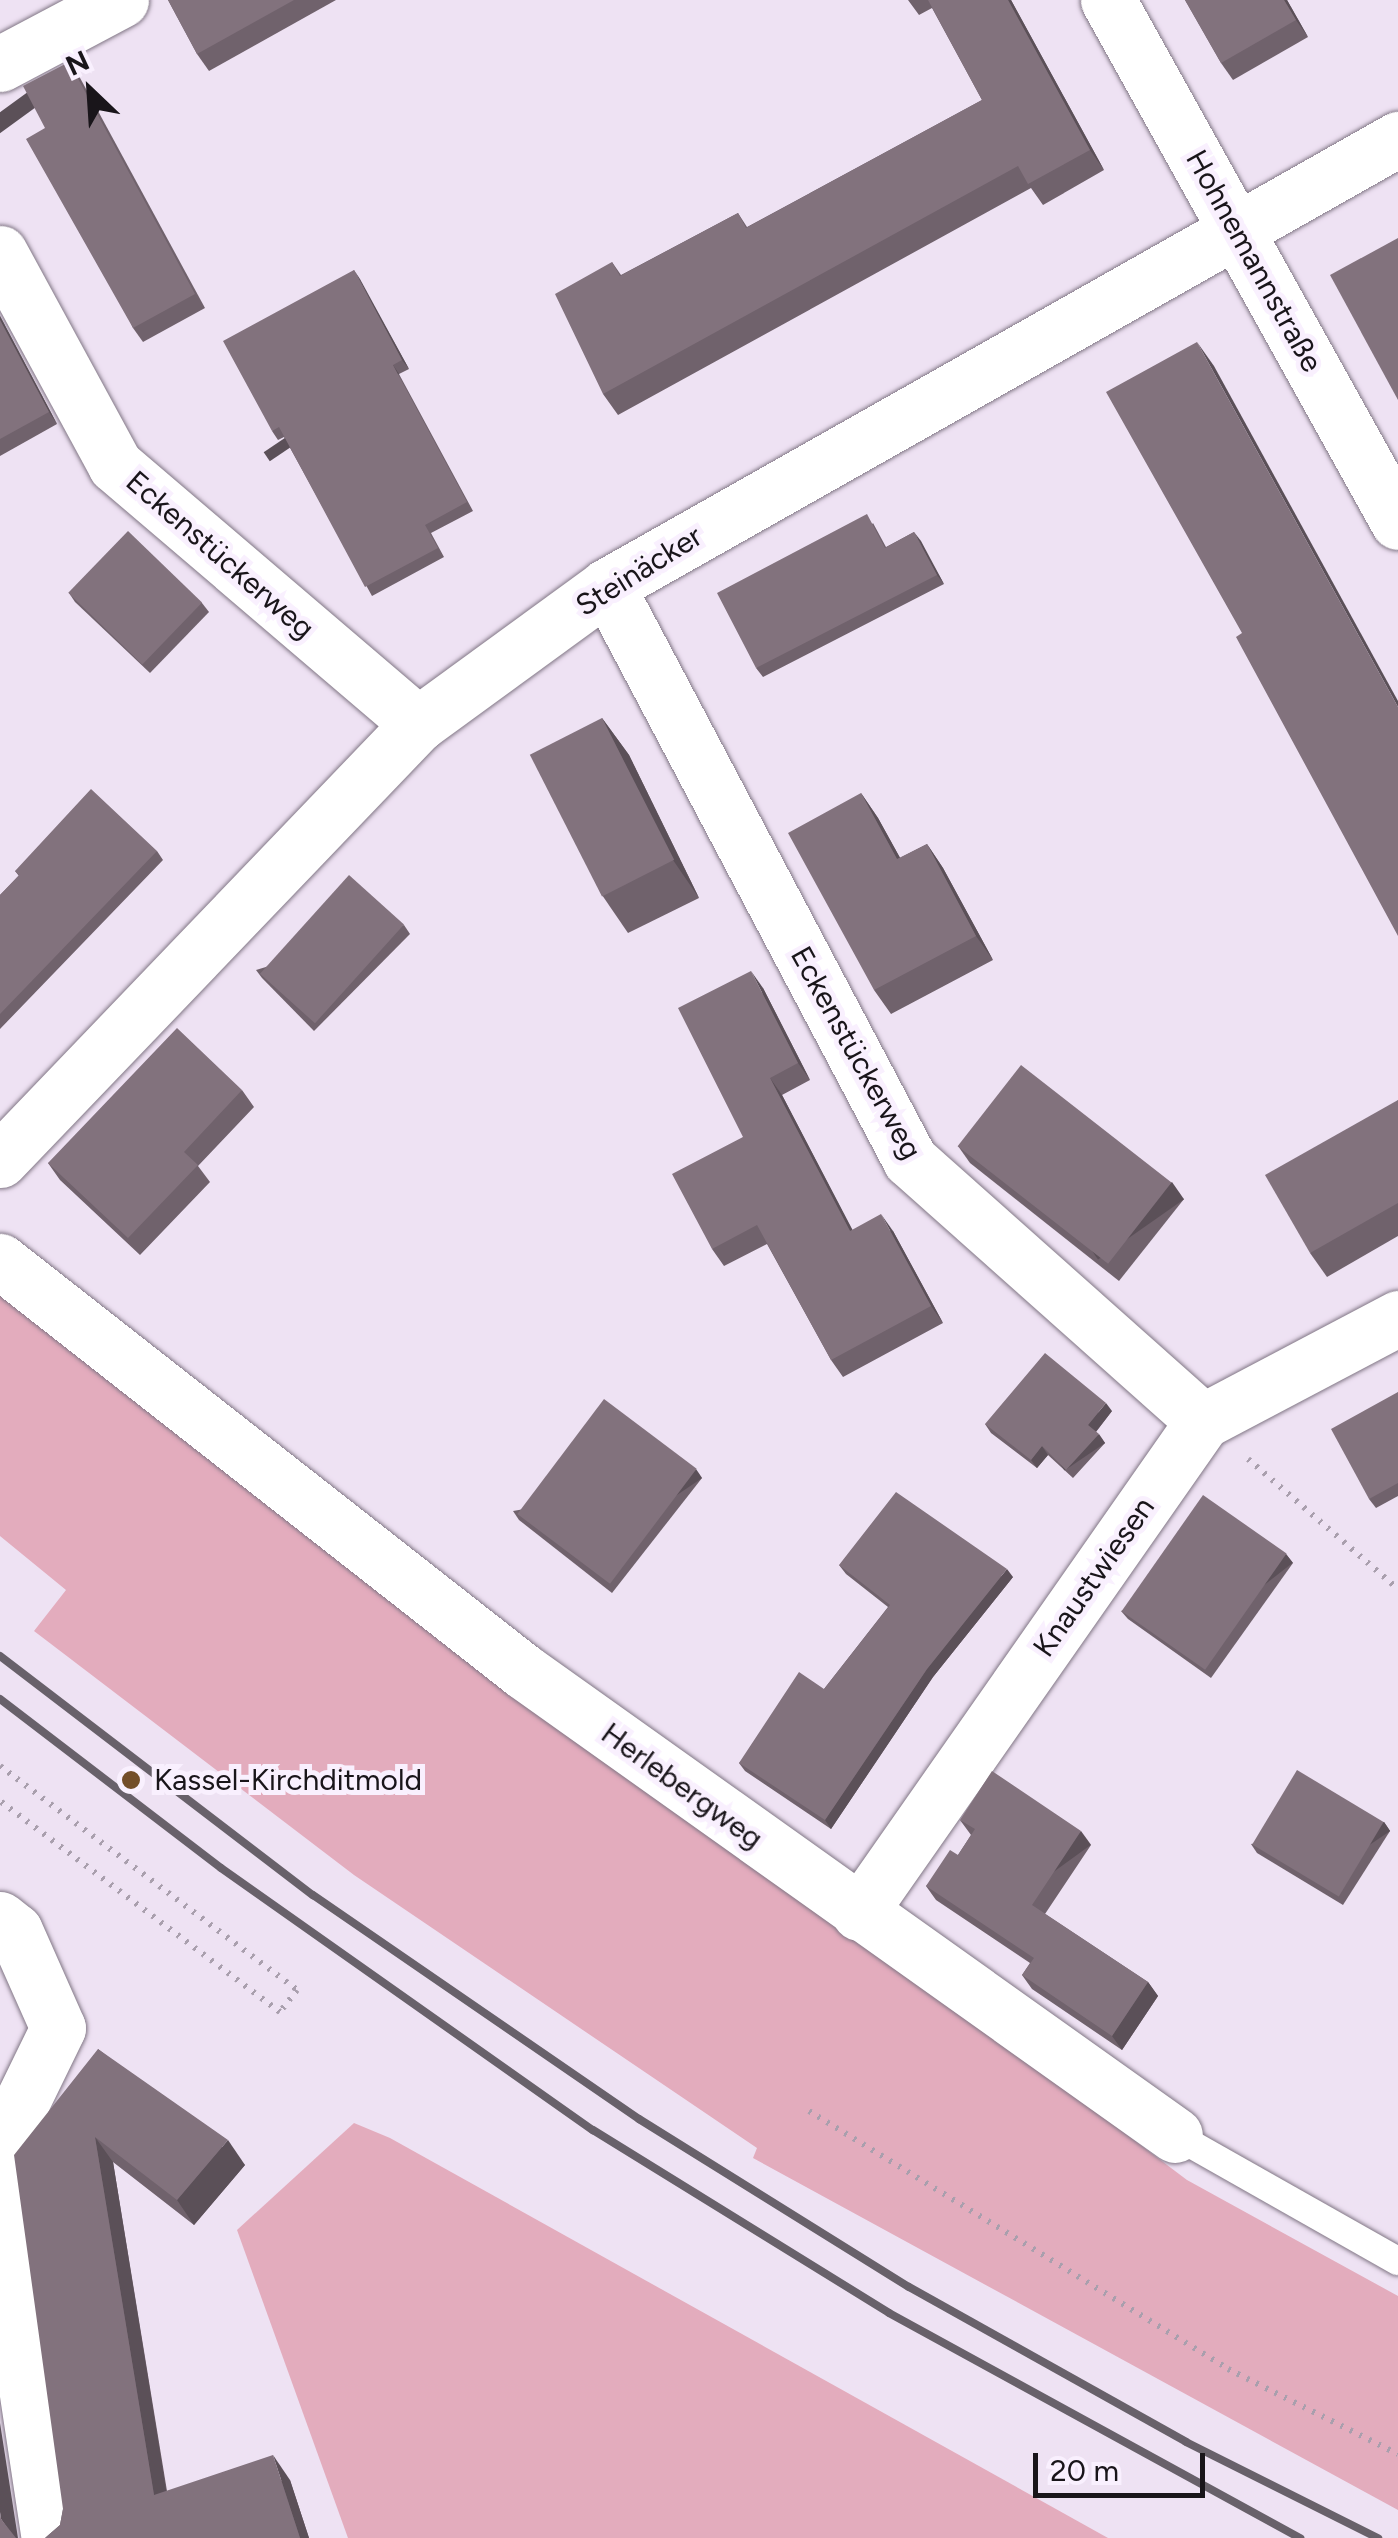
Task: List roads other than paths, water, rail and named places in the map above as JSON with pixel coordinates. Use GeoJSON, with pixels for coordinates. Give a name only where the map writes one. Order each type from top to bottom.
{"type":"FeatureCollection","features":[{"type":"Feature","properties":{"kind":"street"},"geometry":{"type":"LineString","coordinates":[[0,64],[121,0]]}},
{"type":"Feature","properties":{"kind":"street","name":"Hohnemannstraße"},"geometry":{"type":"LineString","coordinates":[[1108,0],[1398,522]]}},
{"type":"Feature","properties":{"kind":"street","name":"Steinäcker"},"geometry":{"type":"LineString","coordinates":[[0,1160],[418,724],[606,586],[1398,139]]}},
{"type":"Feature","properties":{"kind":"street","name":"Eckenstückerweg"},"geometry":{"type":"LineString","coordinates":[[0,253],[115,465],[418,724]]}},
{"type":"Feature","properties":{"kind":"street","name":"Eckenstückerweg"},"geometry":{"type":"LineString","coordinates":[[606,586],[910,1160],[1203,1421]]}},
{"type":"Feature","properties":{"kind":"street","name":"Herlebergweg"},"geometry":{"type":"LineString","coordinates":[[0,1262],[523,1671],[1175,2135]]}},
{"type":"Feature","properties":{"kind":"street","name":"Knaustwiesen"},"geometry":{"type":"LineString","coordinates":[[858,1913],[1203,1421],[1398,1318]]}},
{"type":"Feature","properties":{"kind":"street"},"geometry":{"type":"LineString","coordinates":[[0,1919],[15,1931],[58,2028],[0,2147]]}},
{"type":"Feature","properties":{"kind":"street"},"geometry":{"type":"LineString","coordinates":[[0,2164],[2,2230],[50,2538]]}},
{"type":"Feature","properties":{"kind":"lane","name":"Herlebergweg"},"geometry":{"type":"LineString","coordinates":[[1175,2135],[1398,2262]]}},
{"type":"Feature","properties":{"kind":"railway"},"geometry":{"type":"LineString","coordinates":[[0,1656],[313,1895],[639,2119],[909,2287],[1186,2442],[1378,2538]]}},
{"type":"Feature","properties":{"kind":"railway"},"geometry":{"type":"LineString","coordinates":[[0,1699],[221,1868],[593,2130],[889,2313],[1300,2538]]}},
{"type":"Feature","properties":{"kind":"place","name":"Kassel-Kirchditmold"},"geometry":{"type":"Point","coordinates":[131,1780]}}]}
